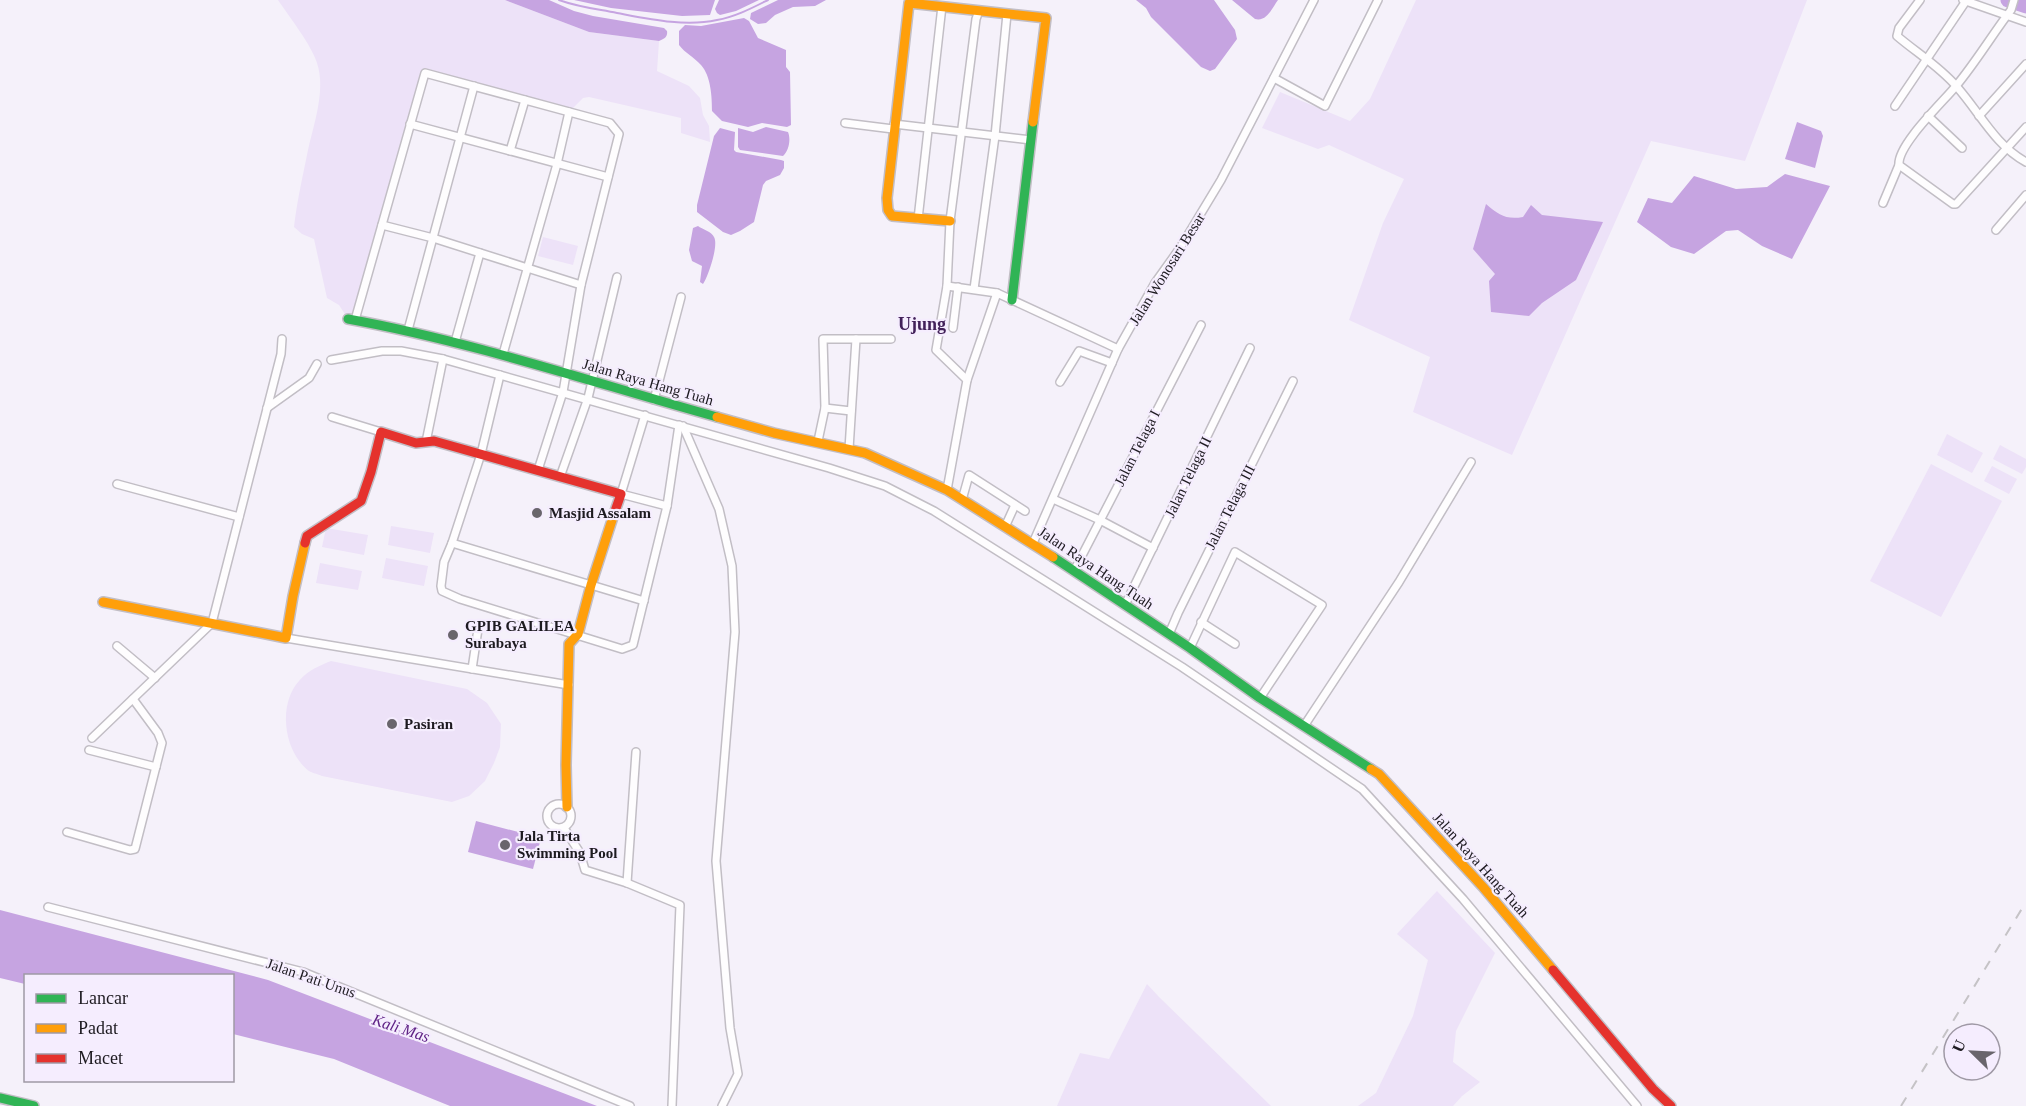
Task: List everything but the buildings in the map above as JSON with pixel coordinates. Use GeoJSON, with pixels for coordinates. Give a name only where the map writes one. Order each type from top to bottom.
{"type":"FeatureCollection","features":[{"type":"Feature","properties":{"kind":"street","name":"Jalan Wonosari Besar"},"geometry":{"type":"LineString","coordinates":[[1033,543],[1118,349],[1155,283],[1180,248],[1221,180],[1314,0]]}},
{"type":"Feature","properties":{"kind":"street"},"geometry":{"type":"LineString","coordinates":[[1274,78],[1326,105],[1378,0]]}},
{"type":"Feature","properties":{"kind":"street"},"geometry":{"type":"LineString","coordinates":[[1920,0],[1899,28],[1898,36],[1956,86],[2005,148],[2024,158]]}},
{"type":"Feature","properties":{"kind":"street"},"geometry":{"type":"LineString","coordinates":[[1883,203],[1899,157],[1928,116],[1956,86],[2009,13],[2014,0]]}},
{"type":"Feature","properties":{"kind":"street"},"geometry":{"type":"LineString","coordinates":[[1895,106],[1965,1],[2009,13],[2026,22]]}},
{"type":"Feature","properties":{"kind":"street"},"geometry":{"type":"LineString","coordinates":[[950,221],[892,216],[888,210],[887,198],[894,126],[909,3],[1046,18],[1012,300]]}},
{"type":"Feature","properties":{"kind":"street"},"geometry":{"type":"LineString","coordinates":[[918,219],[942,6]]}},
{"type":"Feature","properties":{"kind":"street"},"geometry":{"type":"LineString","coordinates":[[967,380],[936,350],[947,286],[950,221],[976,19],[979,11]]}},
{"type":"Feature","properties":{"kind":"street"},"geometry":{"type":"LineString","coordinates":[[974,289],[995,136],[1007,14]]}},
{"type":"Feature","properties":{"kind":"street"},"geometry":{"type":"LineString","coordinates":[[1979,116],[2026,64]]}},
{"type":"Feature","properties":{"kind":"street"},"geometry":{"type":"LineString","coordinates":[[351,320],[382,225],[425,73],[610,123],[619,134],[581,285],[563,392],[538,470]]}},
{"type":"Feature","properties":{"kind":"street"},"geometry":{"type":"LineString","coordinates":[[408,330],[474,87]]}},
{"type":"Feature","properties":{"kind":"street"},"geometry":{"type":"LineString","coordinates":[[510,151],[525,100]]}},
{"type":"Feature","properties":{"kind":"street"},"geometry":{"type":"LineString","coordinates":[[503,354],[557,164],[569,112]]}},
{"type":"Feature","properties":{"kind":"street"},"geometry":{"type":"LineString","coordinates":[[1928,116],[1962,148]]}},
{"type":"Feature","properties":{"kind":"street"},"geometry":{"type":"LineString","coordinates":[[845,123],[928,127],[1031,140]]}},
{"type":"Feature","properties":{"kind":"street"},"geometry":{"type":"LineString","coordinates":[[410,124],[608,177]]}},
{"type":"Feature","properties":{"kind":"street"},"geometry":{"type":"LineString","coordinates":[[1898,163],[1956,204],[2026,127]]}},
{"type":"Feature","properties":{"kind":"street"},"geometry":{"type":"LineString","coordinates":[[1996,230],[2026,195]]}},
{"type":"Feature","properties":{"kind":"street"},"geometry":{"type":"LineString","coordinates":[[382,225],[433,238],[581,285]]}},
{"type":"Feature","properties":{"kind":"street"},"geometry":{"type":"LineString","coordinates":[[455,342],[480,253]]}},
{"type":"Feature","properties":{"kind":"street"},"geometry":{"type":"LineString","coordinates":[[560,477],[588,398],[617,277]]}},
{"type":"Feature","properties":{"kind":"street"},"geometry":{"type":"LineString","coordinates":[[947,286],[997,293],[1118,349]]}},
{"type":"Feature","properties":{"kind":"street"},"geometry":{"type":"LineString","coordinates":[[953,328],[958,287]]}},
{"type":"Feature","properties":{"kind":"street"},"geometry":{"type":"LineString","coordinates":[[947,490],[967,380],[997,293]]}},
{"type":"Feature","properties":{"kind":"street"},"geometry":{"type":"LineString","coordinates":[[654,400],[681,297]]}},
{"type":"Feature","properties":{"kind":"street","name":"Jalan Raya Hang Tuah"},"geometry":{"type":"LineString","coordinates":[[351,320],[408,330],[503,354],[592,382],[774,433],[865,453],[947,490],[1033,543],[1190,648],[1260,698],[1379,774],[1483,887],[1653,1089],[1671,1106]]}},
{"type":"Feature","properties":{"kind":"street","name":"Jalan Telaga I"},"geometry":{"type":"LineString","coordinates":[[1074,572],[1201,325]]}},
{"type":"Feature","properties":{"kind":"street"},"geometry":{"type":"LineString","coordinates":[[92,738],[212,623],[281,354],[282,339]]}},
{"type":"Feature","properties":{"kind":"street"},"geometry":{"type":"LineString","coordinates":[[818,441],[825,408],[823,339],[891,339]]}},
{"type":"Feature","properties":{"kind":"street"},"geometry":{"type":"LineString","coordinates":[[849,449],[856,339]]}},
{"type":"Feature","properties":{"kind":"street","name":"Jalan Telaga II"},"geometry":{"type":"LineString","coordinates":[[1125,605],[1250,348]]}},
{"type":"Feature","properties":{"kind":"street"},"geometry":{"type":"LineString","coordinates":[[331,360],[382,351],[401,351],[443,359],[588,398],[829,468],[908,496],[1182,667],[1362,789],[1463,899],[1637,1106]]}},
{"type":"Feature","properties":{"kind":"street"},"geometry":{"type":"LineString","coordinates":[[1060,382],[1079,351],[1112,363]]}},
{"type":"Feature","properties":{"kind":"street"},"geometry":{"type":"LineString","coordinates":[[426,442],[443,359]]}},
{"type":"Feature","properties":{"kind":"street"},"geometry":{"type":"LineString","coordinates":[[267,408],[309,378],[317,364]]}},
{"type":"Feature","properties":{"kind":"street"},"geometry":{"type":"LineString","coordinates":[[500,375],[481,454],[444,562],[442,591],[468,602],[622,649],[633,645],[667,506],[681,426]]}},
{"type":"Feature","properties":{"kind":"street","name":"Jalan Telaga III"},"geometry":{"type":"LineString","coordinates":[[1169,634],[1293,381]]}},
{"type":"Feature","properties":{"kind":"street"},"geometry":{"type":"LineString","coordinates":[[825,408],[851,411]]}},
{"type":"Feature","properties":{"kind":"street"},"geometry":{"type":"LineString","coordinates":[[567,807],[559,804],[551,806],[546,813],[547,821],[552,827],[564,828],[570,822],[571,814],[567,807],[569,644],[578,634],[591,585],[645,415]]}},
{"type":"Feature","properties":{"kind":"street"},"geometry":{"type":"LineString","coordinates":[[332,417],[416,443],[434,441],[667,506]]}},
{"type":"Feature","properties":{"kind":"street"},"geometry":{"type":"LineString","coordinates":[[681,426],[719,510],[732,566],[735,632],[716,861],[730,1028],[738,1074],[722,1106]]}},
{"type":"Feature","properties":{"kind":"street"},"geometry":{"type":"LineString","coordinates":[[286,638],[307,536],[362,501],[381,432]]}},
{"type":"Feature","properties":{"kind":"street"},"geometry":{"type":"LineString","coordinates":[[1304,726],[1400,582],[1470,462]]}},
{"type":"Feature","properties":{"kind":"street"},"geometry":{"type":"LineString","coordinates":[[962,500],[969,475],[1025,511]]}},
{"type":"Feature","properties":{"kind":"street"},"geometry":{"type":"LineString","coordinates":[[117,484],[239,517]]}},
{"type":"Feature","properties":{"kind":"street"},"geometry":{"type":"LineString","coordinates":[[1053,498],[1154,548]]}},
{"type":"Feature","properties":{"kind":"street"},"geometry":{"type":"LineString","coordinates":[[1005,527],[1015,505]]}},
{"type":"Feature","properties":{"kind":"street"},"geometry":{"type":"LineString","coordinates":[[452,543],[644,601]]}},
{"type":"Feature","properties":{"kind":"street"},"geometry":{"type":"LineString","coordinates":[[1190,648],[1235,552],[1322,605],[1260,698]]}},
{"type":"Feature","properties":{"kind":"street"},"geometry":{"type":"LineString","coordinates":[[103,602],[286,638],[568,685]]}},
{"type":"Feature","properties":{"kind":"street"},"geometry":{"type":"LineString","coordinates":[[1201,622],[1235,644]]}},
{"type":"Feature","properties":{"kind":"street"},"geometry":{"type":"LineString","coordinates":[[472,669],[478,629]]}},
{"type":"Feature","properties":{"kind":"street"},"geometry":{"type":"LineString","coordinates":[[117,646],[155,678]]}},
{"type":"Feature","properties":{"kind":"street"},"geometry":{"type":"LineString","coordinates":[[67,832],[130,850],[135,849],[162,743],[158,733],[133,699]]}},
{"type":"Feature","properties":{"kind":"street"},"geometry":{"type":"LineString","coordinates":[[89,750],[156,767]]}},
{"type":"Feature","properties":{"kind":"street"},"geometry":{"type":"LineString","coordinates":[[627,883],[636,752]]}},
{"type":"Feature","properties":{"kind":"street"},"geometry":{"type":"LineString","coordinates":[[564,828],[580,853],[585,870],[627,883],[680,905],[672,1106]]}},
{"type":"Feature","properties":{"kind":"street","name":"Jalan Pati Unus"},"geometry":{"type":"LineString","coordinates":[[48,907],[303,972],[630,1106]]}},
{"type":"Feature","properties":{"kind":"street"},"geometry":{"type":"LineString","coordinates":[[0,1098],[13,1104],[30,1106]]}},
{"type":"Feature","properties":{"kind":"shaded area"},"geometry":{"type":"Polygon","coordinates":[[[278,0],[505,0],[589,32],[659,41],[657,71],[689,86],[700,98],[703,115],[709,126],[710,142],[681,133],[681,118],[589,97],[583,98],[569,112],[425,73],[355,320],[348,319],[339,305],[327,298],[314,239],[302,234],[294,227],[320,95],[320,84],[314,56],[278,0]]]}},
{"type":"Feature","properties":{"kind":"shaded area"},"geometry":{"type":"Polygon","coordinates":[[[505,0],[549,0],[593,16],[664,28],[667,35],[659,41],[589,32],[505,0]]]}},
{"type":"Feature","properties":{"kind":"shaded area"},"geometry":{"type":"Polygon","coordinates":[[[574,0],[715,0],[710,15],[682,16],[611,8],[574,0]]]}},
{"type":"Feature","properties":{"kind":"shaded area"},"geometry":{"type":"Polygon","coordinates":[[[719,0],[759,0],[736,11],[720,15],[715,9],[719,0]]]}},
{"type":"Feature","properties":{"kind":"shaded area"},"geometry":{"type":"Polygon","coordinates":[[[778,0],[826,0],[815,6],[793,7],[775,15],[766,23],[758,24],[750,19],[751,13],[778,0]]]}},
{"type":"Feature","properties":{"kind":"shaded area"},"geometry":{"type":"Polygon","coordinates":[[[1136,0],[1214,0],[1235,30],[1237,39],[1215,69],[1210,71],[1201,67],[1136,0]]]}},
{"type":"Feature","properties":{"kind":"shaded area"},"geometry":{"type":"Polygon","coordinates":[[[1232,0],[1278,0],[1269,14],[1255,19],[1232,0]]]}},
{"type":"Feature","properties":{"kind":"shaded area"},"geometry":{"type":"Polygon","coordinates":[[[1416,0],[1807,0],[1745,161],[1651,141],[1512,455],[1413,412],[1430,357],[1349,320],[1383,223],[1404,179],[1329,145],[1318,149],[1262,128],[1280,92],[1350,121],[1370,99],[1416,0]]]}},
{"type":"Feature","properties":{"kind":"shaded area"},"geometry":{"type":"Polygon","coordinates":[[[744,18],[749,21],[758,38],[786,50],[786,67],[790,72],[791,125],[787,127],[762,123],[748,127],[722,121],[712,111],[707,75],[698,62],[679,45],[679,31],[685,25],[701,26],[744,18]]]}},
{"type":"Feature","properties":{"kind":"shaded area"},"geometry":{"type":"Polygon","coordinates":[[[1797,122],[1821,131],[1823,136],[1815,168],[1785,159],[1797,122]]]}},
{"type":"Feature","properties":{"kind":"shaded area"},"geometry":{"type":"Polygon","coordinates":[[[766,127],[788,132],[789,145],[783,156],[740,150],[738,128],[753,132],[766,127]]]}},
{"type":"Feature","properties":{"kind":"shaded area"},"geometry":{"type":"Polygon","coordinates":[[[720,128],[735,132],[734,150],[736,152],[784,161],[784,168],[780,175],[766,181],[763,185],[754,222],[731,235],[723,232],[697,212],[714,136],[720,128]]]}},
{"type":"Feature","properties":{"kind":"shaded area"},"geometry":{"type":"Polygon","coordinates":[[[1785,174],[1830,186],[1792,259],[1762,246],[1738,230],[1726,231],[1694,254],[1671,247],[1637,222],[1648,198],[1672,203],[1694,176],[1736,189],[1767,187],[1785,174]]]}},
{"type":"Feature","properties":{"kind":"shaded area"},"geometry":{"type":"Polygon","coordinates":[[[1486,204],[1507,217],[1523,217],[1531,205],[1542,215],[1603,222],[1576,280],[1542,303],[1529,316],[1491,312],[1489,281],[1495,274],[1473,249],[1486,204]]]}},
{"type":"Feature","properties":{"kind":"shaded area"},"geometry":{"type":"Polygon","coordinates":[[[698,226],[711,234],[715,241],[712,261],[703,284],[700,282],[702,266],[692,261],[689,250],[693,228],[698,226]]]}},
{"type":"Feature","properties":{"kind":"shaded area"},"geometry":{"type":"Polygon","coordinates":[[[543,237],[578,246],[573,265],[538,256],[543,237]]]}},
{"type":"Feature","properties":{"kind":"shaded area"},"geometry":{"type":"Polygon","coordinates":[[[1947,434],[1983,453],[1972,473],[1937,455],[1947,434]]]}},
{"type":"Feature","properties":{"kind":"shaded area"},"geometry":{"type":"Polygon","coordinates":[[[2000,445],[2026,459],[2026,467],[2022,474],[1993,459],[2000,445]]]}},
{"type":"Feature","properties":{"kind":"shaded area"},"geometry":{"type":"Polygon","coordinates":[[[1931,464],[2002,501],[1941,617],[1870,581],[1931,464]]]}},
{"type":"Feature","properties":{"kind":"shaded area"},"geometry":{"type":"Polygon","coordinates":[[[1992,466],[2017,479],[2009,494],[1984,481],[1992,466]]]}},
{"type":"Feature","properties":{"kind":"shaded area"},"geometry":{"type":"Polygon","coordinates":[[[391,526],[434,533],[430,553],[388,545],[391,526]]]}},
{"type":"Feature","properties":{"kind":"shaded area"},"geometry":{"type":"Polygon","coordinates":[[[326,528],[368,535],[364,555],[322,547],[326,528]]]}},
{"type":"Feature","properties":{"kind":"shaded area"},"geometry":{"type":"Polygon","coordinates":[[[386,558],[428,566],[424,586],[382,578],[386,558]]]}},
{"type":"Feature","properties":{"kind":"shaded area"},"geometry":{"type":"Polygon","coordinates":[[[320,563],[362,571],[358,590],[316,583],[320,563]]]}},
{"type":"Feature","properties":{"kind":"shaded area","name":"Pasiran"},"geometry":{"type":"Polygon","coordinates":[[[331,661],[467,689],[487,703],[501,724],[500,747],[485,781],[469,796],[452,802],[322,776],[309,771],[300,762],[289,740],[286,727],[288,702],[292,691],[302,677],[331,661]]]}},
{"type":"Feature","properties":{"kind":"shaded area","name":"Jala Tirta Swimming Pool"},"geometry":{"type":"Polygon","coordinates":[[[476,821],[541,838],[533,869],[468,852],[476,821]]]}},
{"type":"Feature","properties":{"kind":"shaded area"},"geometry":{"type":"Polygon","coordinates":[[[1437,891],[1495,953],[1456,1031],[1453,1062],[1480,1082],[1453,1106],[1358,1106],[1376,1093],[1413,1016],[1428,960],[1397,934],[1437,891]]]}},
{"type":"Feature","properties":{"kind":"shaded area"},"geometry":{"type":"Polygon","coordinates":[[[0,910],[268,980],[597,1106],[450,1106],[334,1059],[234,1034],[234,974],[24,974],[24,984],[0,978],[0,910]]]}},
{"type":"Feature","properties":{"kind":"shaded area"},"geometry":{"type":"Polygon","coordinates":[[[1147,984],[1271,1106],[1057,1106],[1080,1053],[1109,1059],[1147,984]]]}},
{"type":"Feature","properties":{"kind":"waterway"},"geometry":{"type":"LineString","coordinates":[[559,0],[642,18],[692,23],[730,17],[768,0]]}},
{"type":"Feature","properties":{"kind":"waterway"},"geometry":{"type":"LineString","coordinates":[[2008,0],[2026,6]]}},
{"type":"Feature","properties":{"kind":"railway"},"geometry":{"type":"LineString","coordinates":[[1901,1106],[2026,902]]}},
{"type":"Feature","properties":{"kind":"traffic: fast"},"geometry":{"type":"LineString","coordinates":[[1012,300],[1033,122]]}},
{"type":"Feature","properties":{"kind":"traffic: fast"},"geometry":{"type":"LineString","coordinates":[[348,319],[488,351],[717,417]]}},
{"type":"Feature","properties":{"kind":"traffic: fast"},"geometry":{"type":"LineString","coordinates":[[1053,557],[1190,648],[1260,698],[1371,769]]}},
{"type":"Feature","properties":{"kind":"traffic: fast"},"geometry":{"type":"LineString","coordinates":[[0,1098],[34,1106]]}},
{"type":"Feature","properties":{"kind":"traffic: slow"},"geometry":{"type":"LineString","coordinates":[[950,221],[892,216],[888,210],[887,198],[909,3],[1046,18],[1033,122]]}},
{"type":"Feature","properties":{"kind":"traffic: slow"},"geometry":{"type":"LineString","coordinates":[[717,417],[774,433],[865,453],[947,490],[1053,557]]}},
{"type":"Feature","properties":{"kind":"traffic: slow"},"geometry":{"type":"LineString","coordinates":[[567,807],[569,644],[578,634],[614,514]]}},
{"type":"Feature","properties":{"kind":"traffic: slow"},"geometry":{"type":"LineString","coordinates":[[103,602],[286,638],[305,543]]}},
{"type":"Feature","properties":{"kind":"traffic: slow"},"geometry":{"type":"LineString","coordinates":[[1371,769],[1379,774],[1483,887],[1553,970]]}},
{"type":"Feature","properties":{"kind":"traffic: jam"},"geometry":{"type":"LineString","coordinates":[[305,543],[307,536],[361,501],[381,432],[416,443],[434,441],[621,494],[614,514]]}},
{"type":"Feature","properties":{"kind":"traffic: jam"},"geometry":{"type":"LineString","coordinates":[[1553,970],[1653,1089],[1671,1106]]}},
{"type":"Feature","properties":{"kind":"place","name":"Masjid Assalam"},"geometry":{"type":"Point","coordinates":[537,513]}},
{"type":"Feature","properties":{"kind":"place","name":"GPIB GALILEA Surabaya"},"geometry":{"type":"Point","coordinates":[453,635]}},
{"type":"Feature","properties":{"kind":"place","name":"Pasiran"},"geometry":{"type":"Point","coordinates":[392,724]}},
{"type":"Feature","properties":{"kind":"place","name":"Jala Tirta Swimming Pool"},"geometry":{"type":"Point","coordinates":[505,845]}},
{"type":"Feature","properties":{"kind":"district","name":"Ujung"},"geometry":{"type":"Point","coordinates":[922,324]}},
{"type":"Feature","properties":{"kind":"water label","name":"Kali Mas"},"geometry":{"type":"Point","coordinates":[401,1028]}}]}
